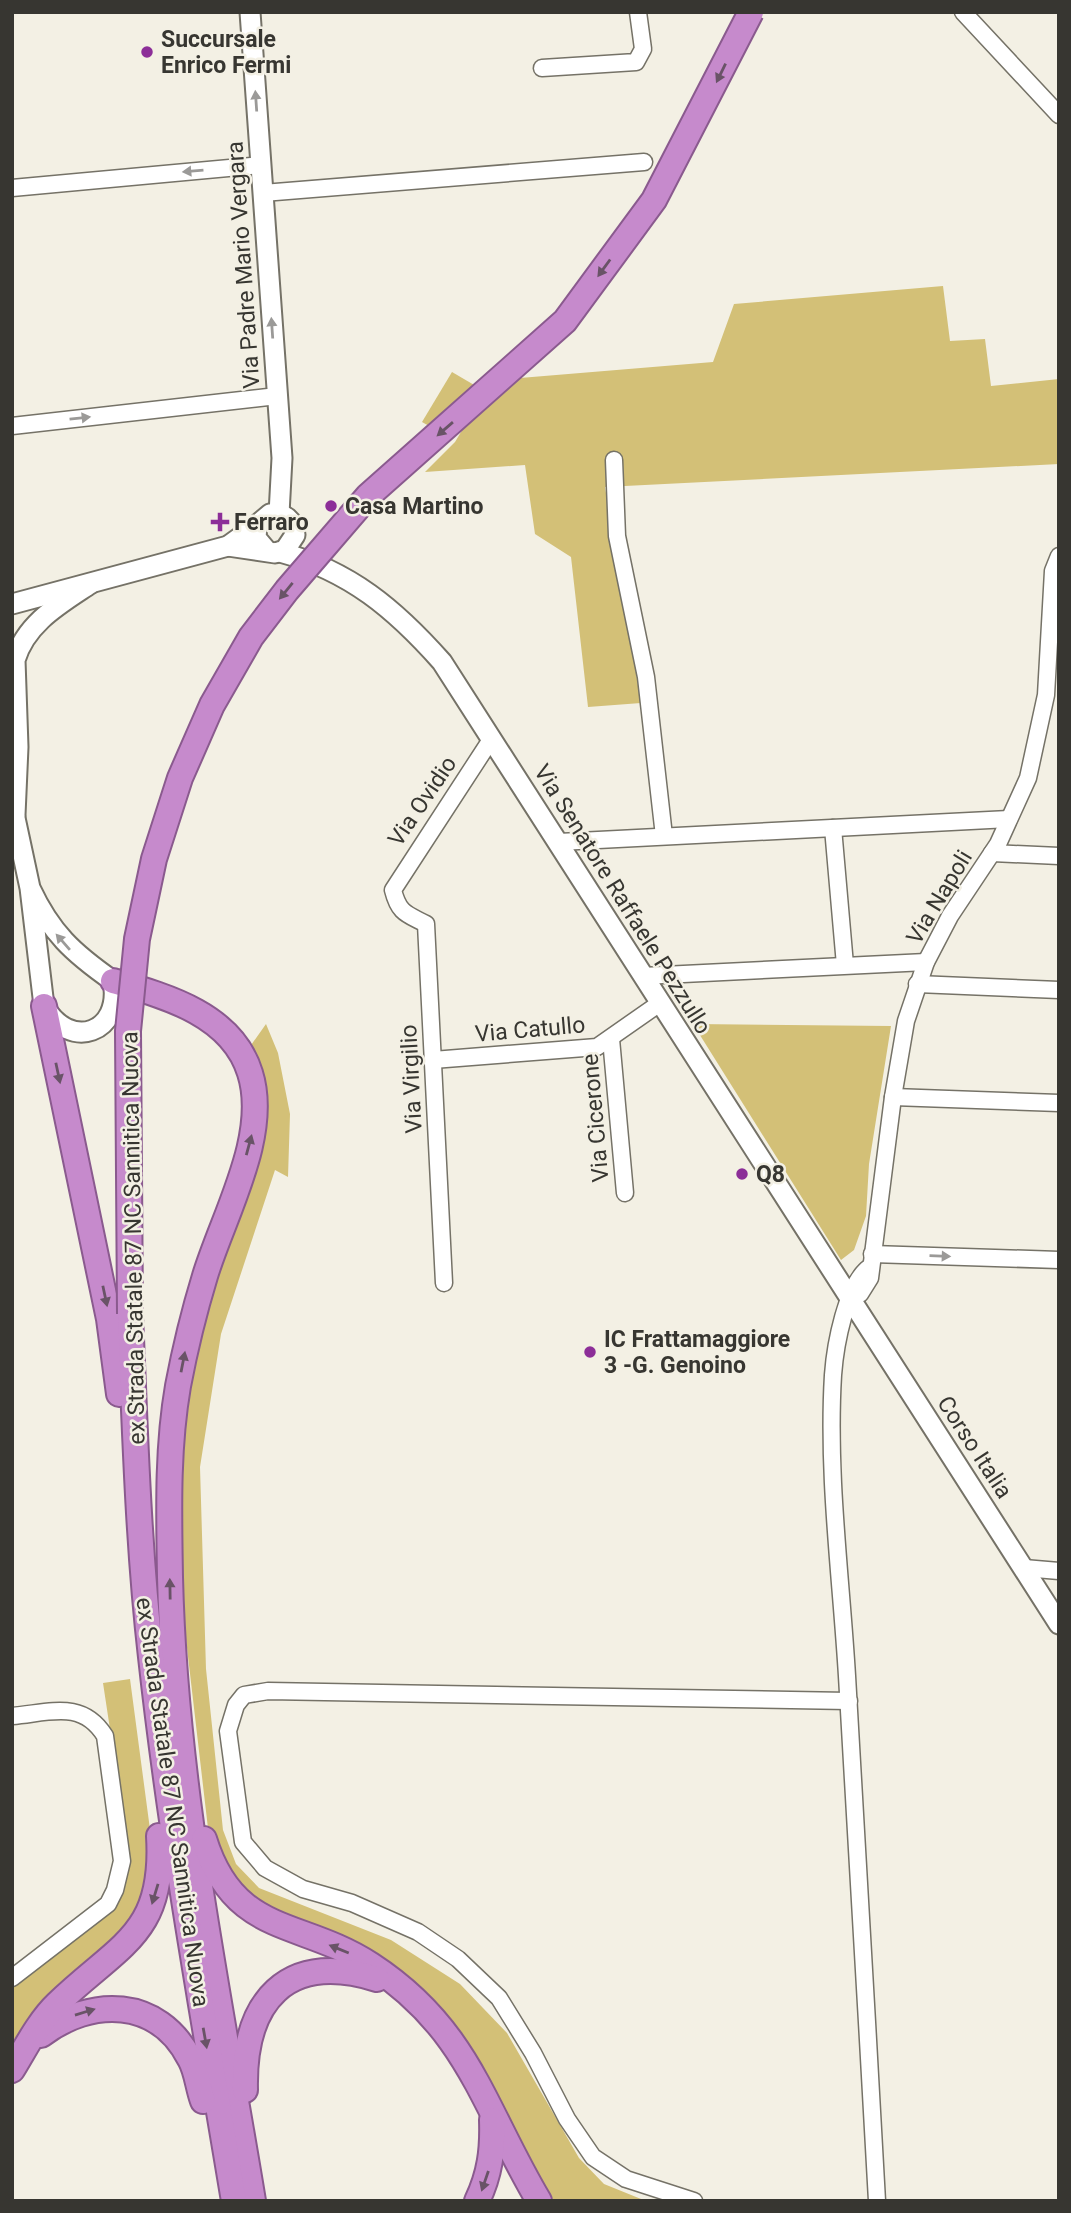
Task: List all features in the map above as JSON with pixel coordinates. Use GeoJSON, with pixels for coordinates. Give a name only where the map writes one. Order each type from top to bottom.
{"type":"FeatureCollection","features":[{"type":"Feature","properties":{"kind":"highway","name":"ex Strada Statale 87 NC Sannitica Nuova"},"geometry":{"type":"LineString","coordinates":[[234,2201],[238,2165],[214,1975],[182,1760],[141,1554],[130,1314],[128,1031],[137,939],[154,859],[180,778],[212,705],[251,637],[287,590],[368,496],[565,321],[654,200],[751,12]]}},
{"type":"Feature","properties":{"kind":"highway"},"geometry":{"type":"LineString","coordinates":[[12,2070],[55,2005],[130,1941],[149,1915],[159,1888],[160,1858],[149,1728],[161,1656],[171,1439],[177,1392],[205,1275],[252,1135],[255,1099],[250,1071],[238,1048],[210,1020],[180,1003],[113,981]]}},
{"type":"Feature","properties":{"kind":"highway"},"geometry":{"type":"LineString","coordinates":[[44,1006],[110,1319],[128,1480],[141,1554]]}},
{"type":"Feature","properties":{"kind":"highway","name":"ex Strada Statale 87 NC Sannitica Nuova"},"geometry":{"type":"LineString","coordinates":[[161,1656],[175,1857],[238,2165],[253,2201]]}},
{"type":"Feature","properties":{"kind":"highway"},"geometry":{"type":"LineString","coordinates":[[182,1760],[213,1867],[228,1891],[252,1911],[284,1928],[345,1951],[397,1984],[424,2006],[448,2033],[473,2071],[491,2113],[539,2201]]}},
{"type":"Feature","properties":{"kind":"highway"},"geometry":{"type":"LineString","coordinates":[[238,2165],[246,2048],[258,2012],[272,1992],[304,1973],[334,1969],[397,1984]]}},
{"type":"Feature","properties":{"kind":"highway"},"geometry":{"type":"LineString","coordinates":[[27,2046],[60,2021],[91,2009],[117,2008],[147,2017],[172,2034],[191,2060],[210,2125],[238,2165]]}},
{"type":"Feature","properties":{"kind":"highway"},"geometry":{"type":"LineString","coordinates":[[477,2201],[487,2180],[493,2151],[491,2113]]}},
{"type":"Feature","properties":{"kind":"street","name":"Via Padre Mario Vergara"},"geometry":{"type":"LineString","coordinates":[[250,12],[282,458],[279,514]]}},
{"type":"Feature","properties":{"kind":"street"},"geometry":{"type":"LineString","coordinates":[[542,68],[636,62],[643,49],[638,12]]}},
{"type":"Feature","properties":{"kind":"street"},"geometry":{"type":"LineString","coordinates":[[963,12],[1059,116]]}},
{"type":"Feature","properties":{"kind":"street"},"geometry":{"type":"LineString","coordinates":[[263,193],[644,162]]}},
{"type":"Feature","properties":{"kind":"street"},"geometry":{"type":"LineString","coordinates":[[12,188],[261,165]]}},
{"type":"Feature","properties":{"kind":"street"},"geometry":{"type":"LineString","coordinates":[[12,426],[277,396]]}},
{"type":"Feature","properties":{"kind":"street"},"geometry":{"type":"LineString","coordinates":[[614,460],[617,536],[646,677],[664,836]]}},
{"type":"Feature","properties":{"kind":"street"},"geometry":{"type":"LineString","coordinates":[[12,604],[228,547],[274,551],[292,544],[295,530],[291,521],[279,514],[265,516],[228,547]]}},
{"type":"Feature","properties":{"kind":"street"},"geometry":{"type":"LineString","coordinates":[[257,525],[258,542],[274,551]]}},
{"type":"Feature","properties":{"kind":"street","name":"Via Senatore Raffaele Pezzullo"},"geometry":{"type":"LineString","coordinates":[[295,530],[318,562]]}},
{"type":"Feature","properties":{"kind":"street","name":"Via Senatore Raffaele Pezzullo"},"geometry":{"type":"LineString","coordinates":[[274,551],[318,562],[362,589],[418,635],[442,662],[849,1297]]}},
{"type":"Feature","properties":{"kind":"street","name":"Via Napoli"},"geometry":{"type":"LineString","coordinates":[[849,1297],[866,1288],[870,1278],[893,1097],[906,1021],[917,984],[950,916],[992,853],[1028,778],[1046,695],[1053,571],[1059,556]]}},
{"type":"Feature","properties":{"kind":"street"},"geometry":{"type":"LineString","coordinates":[[30,888],[45,920],[73,953],[113,981],[116,998],[111,1015],[100,1027],[84,1033],[67,1031],[52,1021],[44,1006],[30,888],[14,812],[18,747],[15,660],[19,648],[32,629],[55,607],[90,584]]}},
{"type":"Feature","properties":{"kind":"street","name":"Via Ovidio"},"geometry":{"type":"LineString","coordinates":[[393,890],[492,738]]}},
{"type":"Feature","properties":{"kind":"street"},"geometry":{"type":"LineString","coordinates":[[559,842],[1009,819]]}},
{"type":"Feature","properties":{"kind":"street"},"geometry":{"type":"LineString","coordinates":[[833,828],[845,965]]}},
{"type":"Feature","properties":{"kind":"street"},"geometry":{"type":"LineString","coordinates":[[992,853],[1059,856]]}},
{"type":"Feature","properties":{"kind":"street","name":"Via Virgilio"},"geometry":{"type":"LineString","coordinates":[[393,890],[396,901],[409,919],[426,924],[443,1283]]}},
{"type":"Feature","properties":{"kind":"street"},"geometry":{"type":"LineString","coordinates":[[643,976],[926,962]]}},
{"type":"Feature","properties":{"kind":"street"},"geometry":{"type":"LineString","coordinates":[[917,984],[1059,990]]}},
{"type":"Feature","properties":{"kind":"street","name":"Via Catullo"},"geometry":{"type":"LineString","coordinates":[[433,1059],[597,1047],[660,1003]]}},
{"type":"Feature","properties":{"kind":"street","name":"Via Cicerone"},"geometry":{"type":"LineString","coordinates":[[611,1039],[625,1193]]}},
{"type":"Feature","properties":{"kind":"street"},"geometry":{"type":"LineString","coordinates":[[893,1097],[1059,1103]]}},
{"type":"Feature","properties":{"kind":"street"},"geometry":{"type":"LineString","coordinates":[[871,1261],[1059,1260]]}},
{"type":"Feature","properties":{"kind":"street"},"geometry":{"type":"LineString","coordinates":[[849,1297],[833,1371],[831,1451],[849,1701],[877,2201]]}},
{"type":"Feature","properties":{"kind":"street","name":"Corso Italia"},"geometry":{"type":"LineString","coordinates":[[849,1297],[1059,1624]]}},
{"type":"Feature","properties":{"kind":"street"},"geometry":{"type":"LineString","coordinates":[[1024,1568],[1059,1571]]}},
{"type":"Feature","properties":{"kind":"street"},"geometry":{"type":"LineString","coordinates":[[694,2201],[626,2179],[593,2157],[567,2119],[533,2053],[499,1998],[458,1959],[418,1932],[352,1903],[303,1889],[265,1868],[243,1842],[228,1731],[244,1695],[268,1691],[849,1701]]}},
{"type":"Feature","properties":{"kind":"street"},"geometry":{"type":"LineString","coordinates":[[12,1716],[74,1711],[85,1714],[97,1724],[104,1737],[122,1861],[115,1890],[108,1904],[12,1978]]}},
{"type":"Feature","properties":{"kind":"shaded area"},"geometry":{"type":"Polygon","coordinates":[[[943,286],[950,341],[985,339],[991,386],[1059,379],[1059,464],[605,487],[641,703],[588,707],[571,557],[535,534],[525,465],[425,472],[455,442],[470,417],[520,378],[713,362],[734,304],[943,286]]]}},
{"type":"Feature","properties":{"kind":"shaded area"},"geometry":{"type":"Polygon","coordinates":[[[452,372],[481,389],[452,439],[422,422],[452,372]]]}},
{"type":"Feature","properties":{"kind":"shaded area"},"geometry":{"type":"Polygon","coordinates":[[[266,1024],[278,1053],[290,1114],[288,1177],[275,1170],[221,1334],[200,1467],[206,1669],[223,1830],[236,1864],[259,1888],[391,1940],[460,1984],[507,2033],[579,2158],[604,2184],[646,2201],[544,2201],[422,1991],[245,1901],[209,1837],[184,1622],[177,1463],[189,1371],[210,1287],[255,1160],[249,1048],[266,1024]]]}},
{"type":"Feature","properties":{"kind":"shaded area"},"geometry":{"type":"Polygon","coordinates":[[[693,1024],[891,1026],[869,1164],[866,1216],[854,1250],[841,1260],[693,1024]]]}},
{"type":"Feature","properties":{"kind":"shaded area"},"geometry":{"type":"Polygon","coordinates":[[[130,1679],[153,1852],[139,1915],[117,1941],[44,2001],[12,2042],[12,1988],[90,1928],[105,1912],[117,1893],[124,1870],[127,1841],[103,1683],[130,1679]]]}},
{"type":"Feature","properties":{"kind":"place","name":"Succursale Enrico Fermi"},"geometry":{"type":"Point","coordinates":[147,52]}},
{"type":"Feature","properties":{"kind":"place","name":"Casa Martino"},"geometry":{"type":"Point","coordinates":[331,506]}},
{"type":"Feature","properties":{"kind":"place","name":"Ferraro"},"geometry":{"type":"Point","coordinates":[220,522]}},
{"type":"Feature","properties":{"kind":"place","name":"Q8"},"geometry":{"type":"Point","coordinates":[742,1174]}},
{"type":"Feature","properties":{"kind":"place","name":"IC Frattamaggiore 3 -G. Genoino"},"geometry":{"type":"Point","coordinates":[590,1352]}}]}
